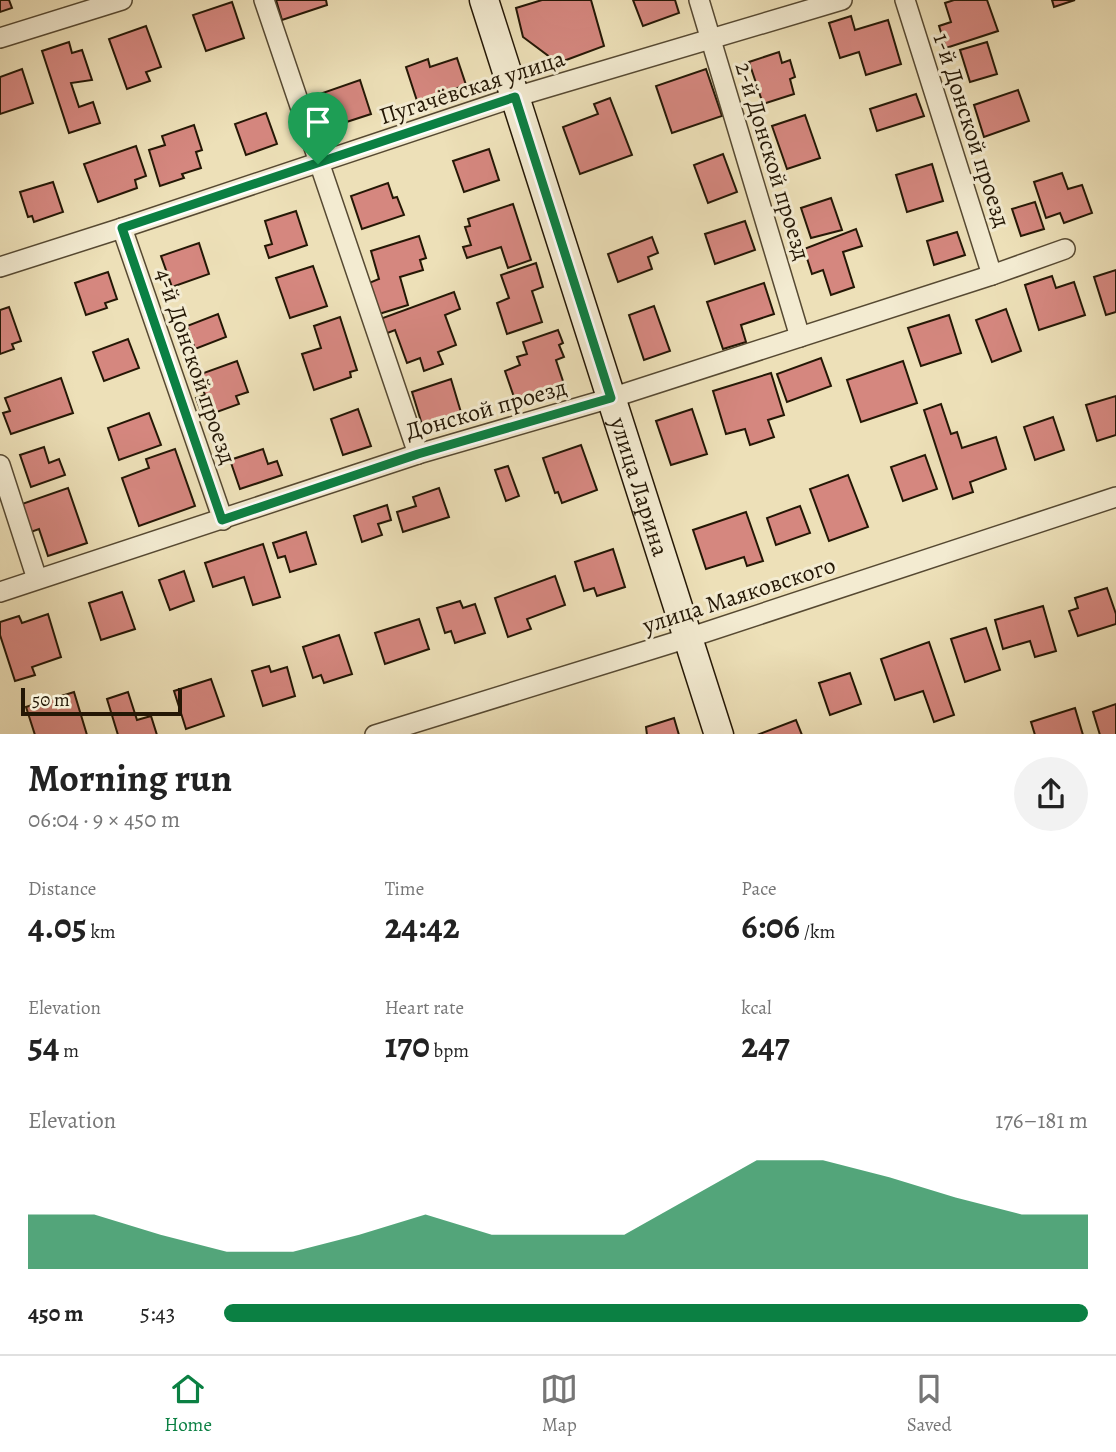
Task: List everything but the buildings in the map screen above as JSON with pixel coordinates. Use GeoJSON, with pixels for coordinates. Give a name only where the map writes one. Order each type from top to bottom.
{"type":"FeatureCollection","features":[{"type":"Feature","properties":{"kind":"street"},"geometry":{"type":"LineString","coordinates":[[0,38],[122,0]]}},
{"type":"Feature","properties":{"kind":"street"},"geometry":{"type":"LineString","coordinates":[[264,0],[418,454]]}},
{"type":"Feature","properties":{"kind":"street","name":"улица Ларина"},"geometry":{"type":"LineString","coordinates":[[484,0],[719,734]]}},
{"type":"Feature","properties":{"kind":"street","name":"2-й Донской проезд"},"geometry":{"type":"LineString","coordinates":[[699,0],[800,337]]}},
{"type":"Feature","properties":{"kind":"street","name":"Пугачёвская улица"},"geometry":{"type":"LineString","coordinates":[[0,267],[515,97],[842,0]]}},
{"type":"Feature","properties":{"kind":"street","name":"1-й Донской проезд"},"geometry":{"type":"LineString","coordinates":[[905,0],[992,275]]}},
{"type":"Feature","properties":{"kind":"street","name":"4-й Донской проезд"},"geometry":{"type":"LineString","coordinates":[[122,228],[222,520]]}},
{"type":"Feature","properties":{"kind":"street","name":"Донской проезд"},"geometry":{"type":"LineString","coordinates":[[0,592],[418,454],[611,398],[1065,249]]}},
{"type":"Feature","properties":{"kind":"street"},"geometry":{"type":"LineString","coordinates":[[0,465],[37,579]]}},
{"type":"Feature","properties":{"kind":"street","name":"улица Маяковского"},"geometry":{"type":"LineString","coordinates":[[375,734],[688,638],[1116,497]]}},
{"type":"Feature","properties":{"kind":"route"},"geometry":{"type":"LineString","coordinates":[[515,97],[611,398],[418,454],[222,520],[122,228],[318,164],[515,97]]}}]}
